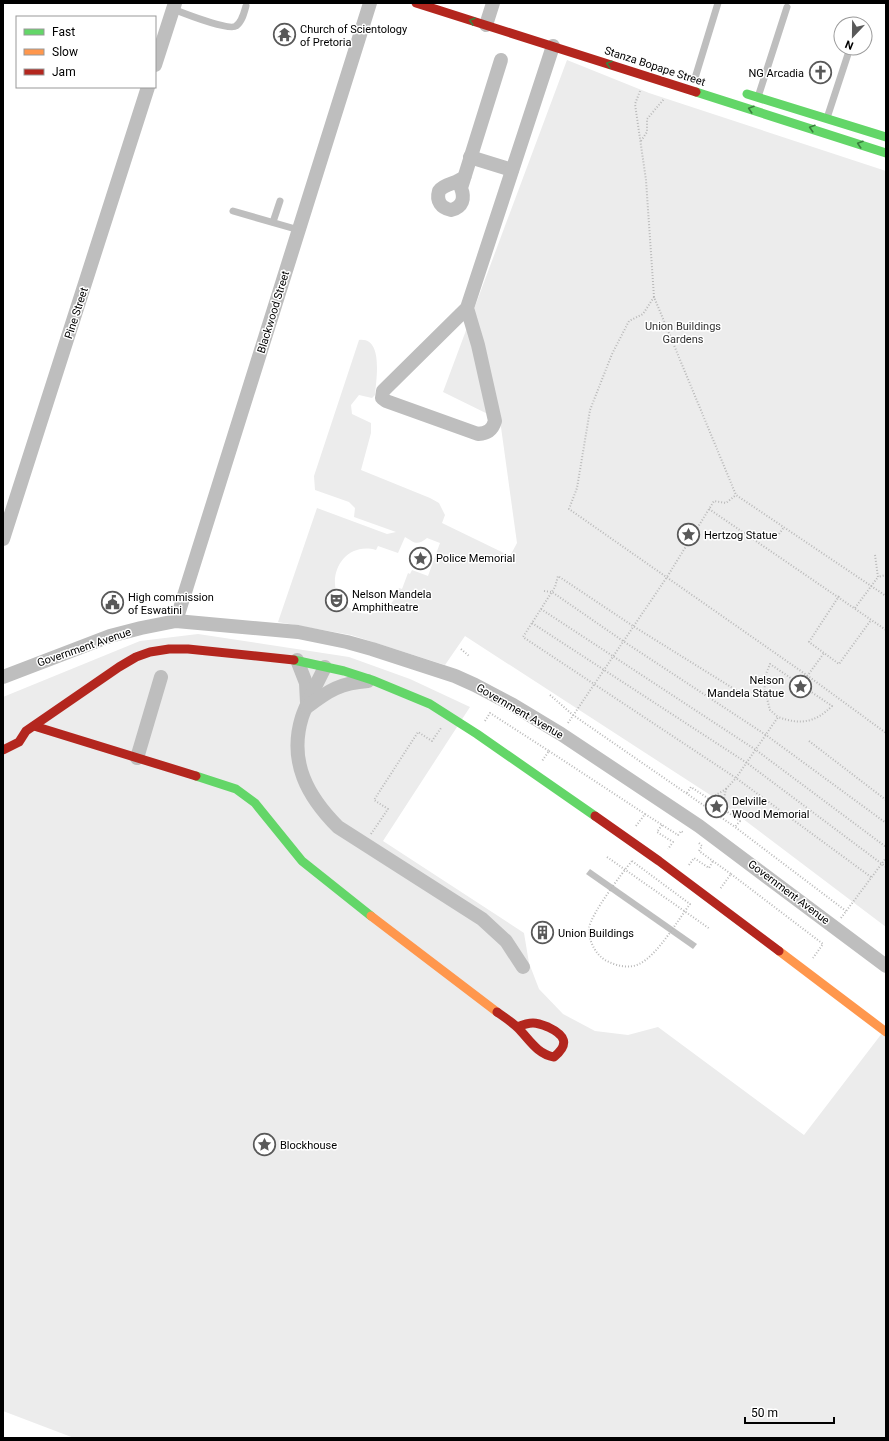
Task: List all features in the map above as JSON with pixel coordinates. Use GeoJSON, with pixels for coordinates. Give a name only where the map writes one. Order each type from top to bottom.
{"type":"FeatureCollection","features":[{"type":"Feature","properties":{"kind":"street","name":"Blackwood Street"},"geometry":{"type":"LineString","coordinates":[[176,621],[370,3]]}},
{"type":"Feature","properties":{"kind":"street","name":"Stanza Bopape Street"},"geometry":{"type":"LineString","coordinates":[[416,3],[490,13],[553,46],[886,153]]}},
{"type":"Feature","properties":{"kind":"street"},"geometry":{"type":"LineString","coordinates":[[156,62],[174,6]]}},
{"type":"Feature","properties":{"kind":"street"},"geometry":{"type":"LineString","coordinates":[[539,32],[553,46]]}},
{"type":"Feature","properties":{"kind":"street"},"geometry":{"type":"LineString","coordinates":[[553,46],[580,45]]}},
{"type":"Feature","properties":{"kind":"street"},"geometry":{"type":"LineString","coordinates":[[467,308],[478,345],[495,422],[490,431],[486,434],[478,434],[386,401],[382,398],[383,391],[467,308],[553,46]]}},
{"type":"Feature","properties":{"kind":"street"},"geometry":{"type":"LineString","coordinates":[[501,60],[467,166],[511,175]]}},
{"type":"Feature","properties":{"kind":"street","name":"Pine Street"},"geometry":{"type":"LineString","coordinates":[[3,539],[148,88]]}},
{"type":"Feature","properties":{"kind":"street"},"geometry":{"type":"LineString","coordinates":[[738,91],[886,136]]}},
{"type":"Feature","properties":{"kind":"street","name":"Government Avenue"},"geometry":{"type":"LineString","coordinates":[[3,676],[110,636],[176,621],[298,632],[347,642],[372,649],[455,676],[513,705],[561,734],[699,826],[886,966]]}},
{"type":"Feature","properties":{"kind":"street"},"geometry":{"type":"LineString","coordinates":[[3,750],[19,742],[26,731],[62,708],[119,667],[136,657],[150,652],[169,649],[188,649],[298,660],[344,671],[372,680],[430,704],[477,734],[659,862],[886,1032]]}},
{"type":"Feature","properties":{"kind":"street"},"geometry":{"type":"LineString","coordinates":[[298,660],[306,683],[306,707]]}},
{"type":"Feature","properties":{"kind":"street"},"geometry":{"type":"LineString","coordinates":[[325,667],[302,718],[298,744],[301,772],[309,791],[322,811],[338,827],[482,919],[506,940],[523,967]]}},
{"type":"Feature","properties":{"kind":"street"},"geometry":{"type":"LineString","coordinates":[[137,758],[161,677]]}},
{"type":"Feature","properties":{"kind":"street"},"geometry":{"type":"LineString","coordinates":[[306,707],[341,685],[372,680]]}},
{"type":"Feature","properties":{"kind":"street"},"geometry":{"type":"LineString","coordinates":[[34,726],[236,789],[255,803],[302,861],[347,898],[517,1028],[542,1053],[548,1057],[554,1057],[562,1051],[565,1044],[561,1034],[535,1023],[517,1028]]}},
{"type":"Feature","properties":{"kind":"lane"},"geometry":{"type":"LineString","coordinates":[[695,78],[718,3]]}},
{"type":"Feature","properties":{"kind":"lane"},"geometry":{"type":"LineString","coordinates":[[174,6],[220,25],[233,28],[241,21],[246,6]]}},
{"type":"Feature","properties":{"kind":"lane"},"geometry":{"type":"LineString","coordinates":[[758,97],[788,6]]}},
{"type":"Feature","properties":{"kind":"lane"},"geometry":{"type":"LineString","coordinates":[[827,118],[847,56]]}},
{"type":"Feature","properties":{"kind":"lane"},"geometry":{"type":"LineString","coordinates":[[273,222],[280,201]]}},
{"type":"Feature","properties":{"kind":"lane"},"geometry":{"type":"LineString","coordinates":[[233,211],[299,230]]}},
{"type":"Feature","properties":{"kind":"path"},"geometry":{"type":"LineString","coordinates":[[640,142],[647,132],[648,119],[667,96]]}},
{"type":"Feature","properties":{"kind":"path"},"geometry":{"type":"LineString","coordinates":[[635,104],[646,180],[654,297],[736,495],[886,596]]}},
{"type":"Feature","properties":{"kind":"path"},"geometry":{"type":"LineString","coordinates":[[654,297],[643,314],[629,321],[612,354],[590,410],[577,488],[569,509],[667,576],[886,733]]}},
{"type":"Feature","properties":{"kind":"path"},"geometry":{"type":"LineString","coordinates":[[561,734],[667,576],[714,501],[726,503],[736,495]]}},
{"type":"Feature","properties":{"kind":"path"},"geometry":{"type":"LineString","coordinates":[[709,509],[839,596],[886,630]]}},
{"type":"Feature","properties":{"kind":"path"},"geometry":{"type":"LineString","coordinates":[[779,534],[784,527]]}},
{"type":"Feature","properties":{"kind":"path"},"geometry":{"type":"LineString","coordinates":[[855,608],[878,577],[875,554]]}},
{"type":"Feature","properties":{"kind":"path"},"geometry":{"type":"LineString","coordinates":[[878,577],[886,575]]}},
{"type":"Feature","properties":{"kind":"path"},"geometry":{"type":"LineString","coordinates":[[747,697],[633,626],[558,576],[555,587],[523,637],[736,778],[871,877]]}},
{"type":"Feature","properties":{"kind":"path"},"geometry":{"type":"LineString","coordinates":[[544,590],[552,592],[623,641],[766,735],[886,823]]}},
{"type":"Feature","properties":{"kind":"path"},"geometry":{"type":"LineString","coordinates":[[839,596],[809,642],[839,664],[871,619]]}},
{"type":"Feature","properties":{"kind":"path"},"geometry":{"type":"LineString","coordinates":[[541,609],[756,750],[886,847]]}},
{"type":"Feature","properties":{"kind":"path"},"geometry":{"type":"LineString","coordinates":[[532,622],[747,762],[886,867]]}},
{"type":"Feature","properties":{"kind":"path"},"geometry":{"type":"LineString","coordinates":[[461,649],[469,656]]}},
{"type":"Feature","properties":{"kind":"path"},"geometry":{"type":"LineString","coordinates":[[800,686],[824,653]]}},
{"type":"Feature","properties":{"kind":"path"},"geometry":{"type":"LineString","coordinates":[[770,664],[800,686],[832,706],[824,714],[804,722],[791,721],[778,717],[770,710],[765,691],[764,679],[770,664]]}},
{"type":"Feature","properties":{"kind":"path"},"geometry":{"type":"LineString","coordinates":[[550,695],[573,715],[735,827],[846,911]]}},
{"type":"Feature","properties":{"kind":"path"},"geometry":{"type":"LineString","coordinates":[[477,734],[490,713],[678,835],[681,831],[686,834]]}},
{"type":"Feature","properties":{"kind":"path"},"geometry":{"type":"LineString","coordinates":[[364,844],[388,809],[374,800],[418,732],[432,741],[449,716]]}},
{"type":"Feature","properties":{"kind":"path"},"geometry":{"type":"LineString","coordinates":[[687,793],[691,787],[709,799],[726,789],[736,778],[778,717]]}},
{"type":"Feature","properties":{"kind":"path"},"geometry":{"type":"LineString","coordinates":[[809,741],[886,800]]}},
{"type":"Feature","properties":{"kind":"path"},"geometry":{"type":"LineString","coordinates":[[534,774],[549,751]]}},
{"type":"Feature","properties":{"kind":"path"},"geometry":{"type":"LineString","coordinates":[[726,789],[722,808],[740,821],[735,827]]}},
{"type":"Feature","properties":{"kind":"path"},"geometry":{"type":"LineString","coordinates":[[633,830],[645,814]]}},
{"type":"Feature","properties":{"kind":"path"},"geometry":{"type":"LineString","coordinates":[[657,832],[662,825]]}},
{"type":"Feature","properties":{"kind":"path"},"geometry":{"type":"LineString","coordinates":[[697,841],[702,846],[699,851],[823,944],[804,970]]}},
{"type":"Feature","properties":{"kind":"path"},"geometry":{"type":"LineString","coordinates":[[607,857],[710,928]]}},
{"type":"Feature","properties":{"kind":"path"},"geometry":{"type":"LineString","coordinates":[[687,868],[694,858],[708,868],[713,861]]}},
{"type":"Feature","properties":{"kind":"path"},"geometry":{"type":"LineString","coordinates":[[834,926],[886,858]]}},
{"type":"Feature","properties":{"kind":"path"},"geometry":{"type":"LineString","coordinates":[[632,861],[596,912],[589,928],[591,940],[596,951],[604,960],[615,965],[627,967],[639,964],[653,954],[690,904]]}},
{"type":"Feature","properties":{"kind":"path"},"geometry":{"type":"LineString","coordinates":[[718,891],[731,874]]}},
{"type":"Feature","properties":{"kind":"green space","name":"Union Buildings Gardens"},"geometry":{"type":"Polygon","coordinates":[[[567,60],[649,93],[886,171],[886,927],[718,800],[465,636],[445,665],[351,635],[278,622],[317,508],[387,534],[396,532],[354,517],[355,508],[349,502],[315,490],[314,476],[359,340],[367,341],[372,345],[377,361],[375,395],[372,398],[359,395],[351,405],[352,414],[371,423],[371,433],[361,470],[439,503],[445,515],[442,523],[510,556],[517,543],[500,420],[443,392],[567,60]],[[405,537],[398,553],[378,546],[376,550],[362,549],[351,553],[342,561],[336,571],[335,583],[337,594],[345,605],[359,613],[378,612],[392,603],[399,588],[402,589],[408,573],[410,574],[412,570],[428,576],[440,543],[427,538],[416,543],[405,537]]]}},
{"type":"Feature","properties":{"kind":"green space"},"geometry":{"type":"Polygon","coordinates":[[[198,634],[349,657],[410,679],[470,707],[383,841],[524,933],[529,963],[539,989],[563,1014],[595,1031],[628,1035],[658,1027],[804,1135],[886,1028],[886,1438],[74,1438],[3,1411],[3,697],[140,641],[198,634]]]}},
{"type":"Feature","properties":{"kind":"shaded area"},"geometry":{"type":"Polygon","coordinates":[[[590,869],[697,944],[693,949],[586,874],[590,869]]]}},
{"type":"Feature","properties":{"kind":"traffic: fast"},"geometry":{"type":"LineString","coordinates":[[696,92],[886,153]]}},
{"type":"Feature","properties":{"kind":"traffic: fast"},"geometry":{"type":"LineString","coordinates":[[747,94],[886,137]]}},
{"type":"Feature","properties":{"kind":"traffic: fast"},"geometry":{"type":"LineString","coordinates":[[294,660],[344,671],[372,680],[430,704],[477,734],[595,816]]}},
{"type":"Feature","properties":{"kind":"traffic: fast"},"geometry":{"type":"LineString","coordinates":[[196,776],[236,789],[255,803],[302,861],[371,916]]}},
{"type":"Feature","properties":{"kind":"traffic: slow"},"geometry":{"type":"LineString","coordinates":[[371,916],[497,1012]]}},
{"type":"Feature","properties":{"kind":"traffic: slow"},"geometry":{"type":"LineString","coordinates":[[779,951],[886,1032]]}},
{"type":"Feature","properties":{"kind":"traffic: jam"},"geometry":{"type":"LineString","coordinates":[[416,3],[696,92]]}},
{"type":"Feature","properties":{"kind":"traffic: jam"},"geometry":{"type":"LineString","coordinates":[[3,750],[19,742],[26,731],[119,667],[136,657],[150,652],[169,649],[188,649],[294,660]]}},
{"type":"Feature","properties":{"kind":"traffic: jam"},"geometry":{"type":"LineString","coordinates":[[34,726],[196,776]]}},
{"type":"Feature","properties":{"kind":"traffic: jam"},"geometry":{"type":"LineString","coordinates":[[595,816],[659,861],[779,951]]}},
{"type":"Feature","properties":{"kind":"traffic: jam"},"geometry":{"type":"LineString","coordinates":[[497,1012],[516,1026],[534,1046],[543,1053],[554,1057],[564,1044],[562,1037],[548,1027],[533,1023],[517,1027]]}},
{"type":"Feature","properties":{"kind":"place","name":"Church of Scientology of Pretoria"},"geometry":{"type":"Point","coordinates":[284,35]}},
{"type":"Feature","properties":{"kind":"place","name":"NG Arcadia"},"geometry":{"type":"Point","coordinates":[820,73]}},
{"type":"Feature","properties":{"kind":"place","name":"Hertzog Statue"},"geometry":{"type":"Point","coordinates":[688,535]}},
{"type":"Feature","properties":{"kind":"place","name":"Police Memorial"},"geometry":{"type":"Point","coordinates":[420,558]}},
{"type":"Feature","properties":{"kind":"place","name":"Nelson Mandela Amphitheatre"},"geometry":{"type":"Point","coordinates":[337,600]}},
{"type":"Feature","properties":{"kind":"place","name":"High commission of Eswatini"},"geometry":{"type":"Point","coordinates":[113,603]}},
{"type":"Feature","properties":{"kind":"place","name":"Nelson Mandela Statue"},"geometry":{"type":"Point","coordinates":[800,686]}},
{"type":"Feature","properties":{"kind":"place","name":"Delville Wood Memorial"},"geometry":{"type":"Point","coordinates":[716,807]}},
{"type":"Feature","properties":{"kind":"place","name":"Union Buildings"},"geometry":{"type":"Point","coordinates":[543,933]}},
{"type":"Feature","properties":{"kind":"place","name":"Blockhouse"},"geometry":{"type":"Point","coordinates":[264,1145]}}]}
